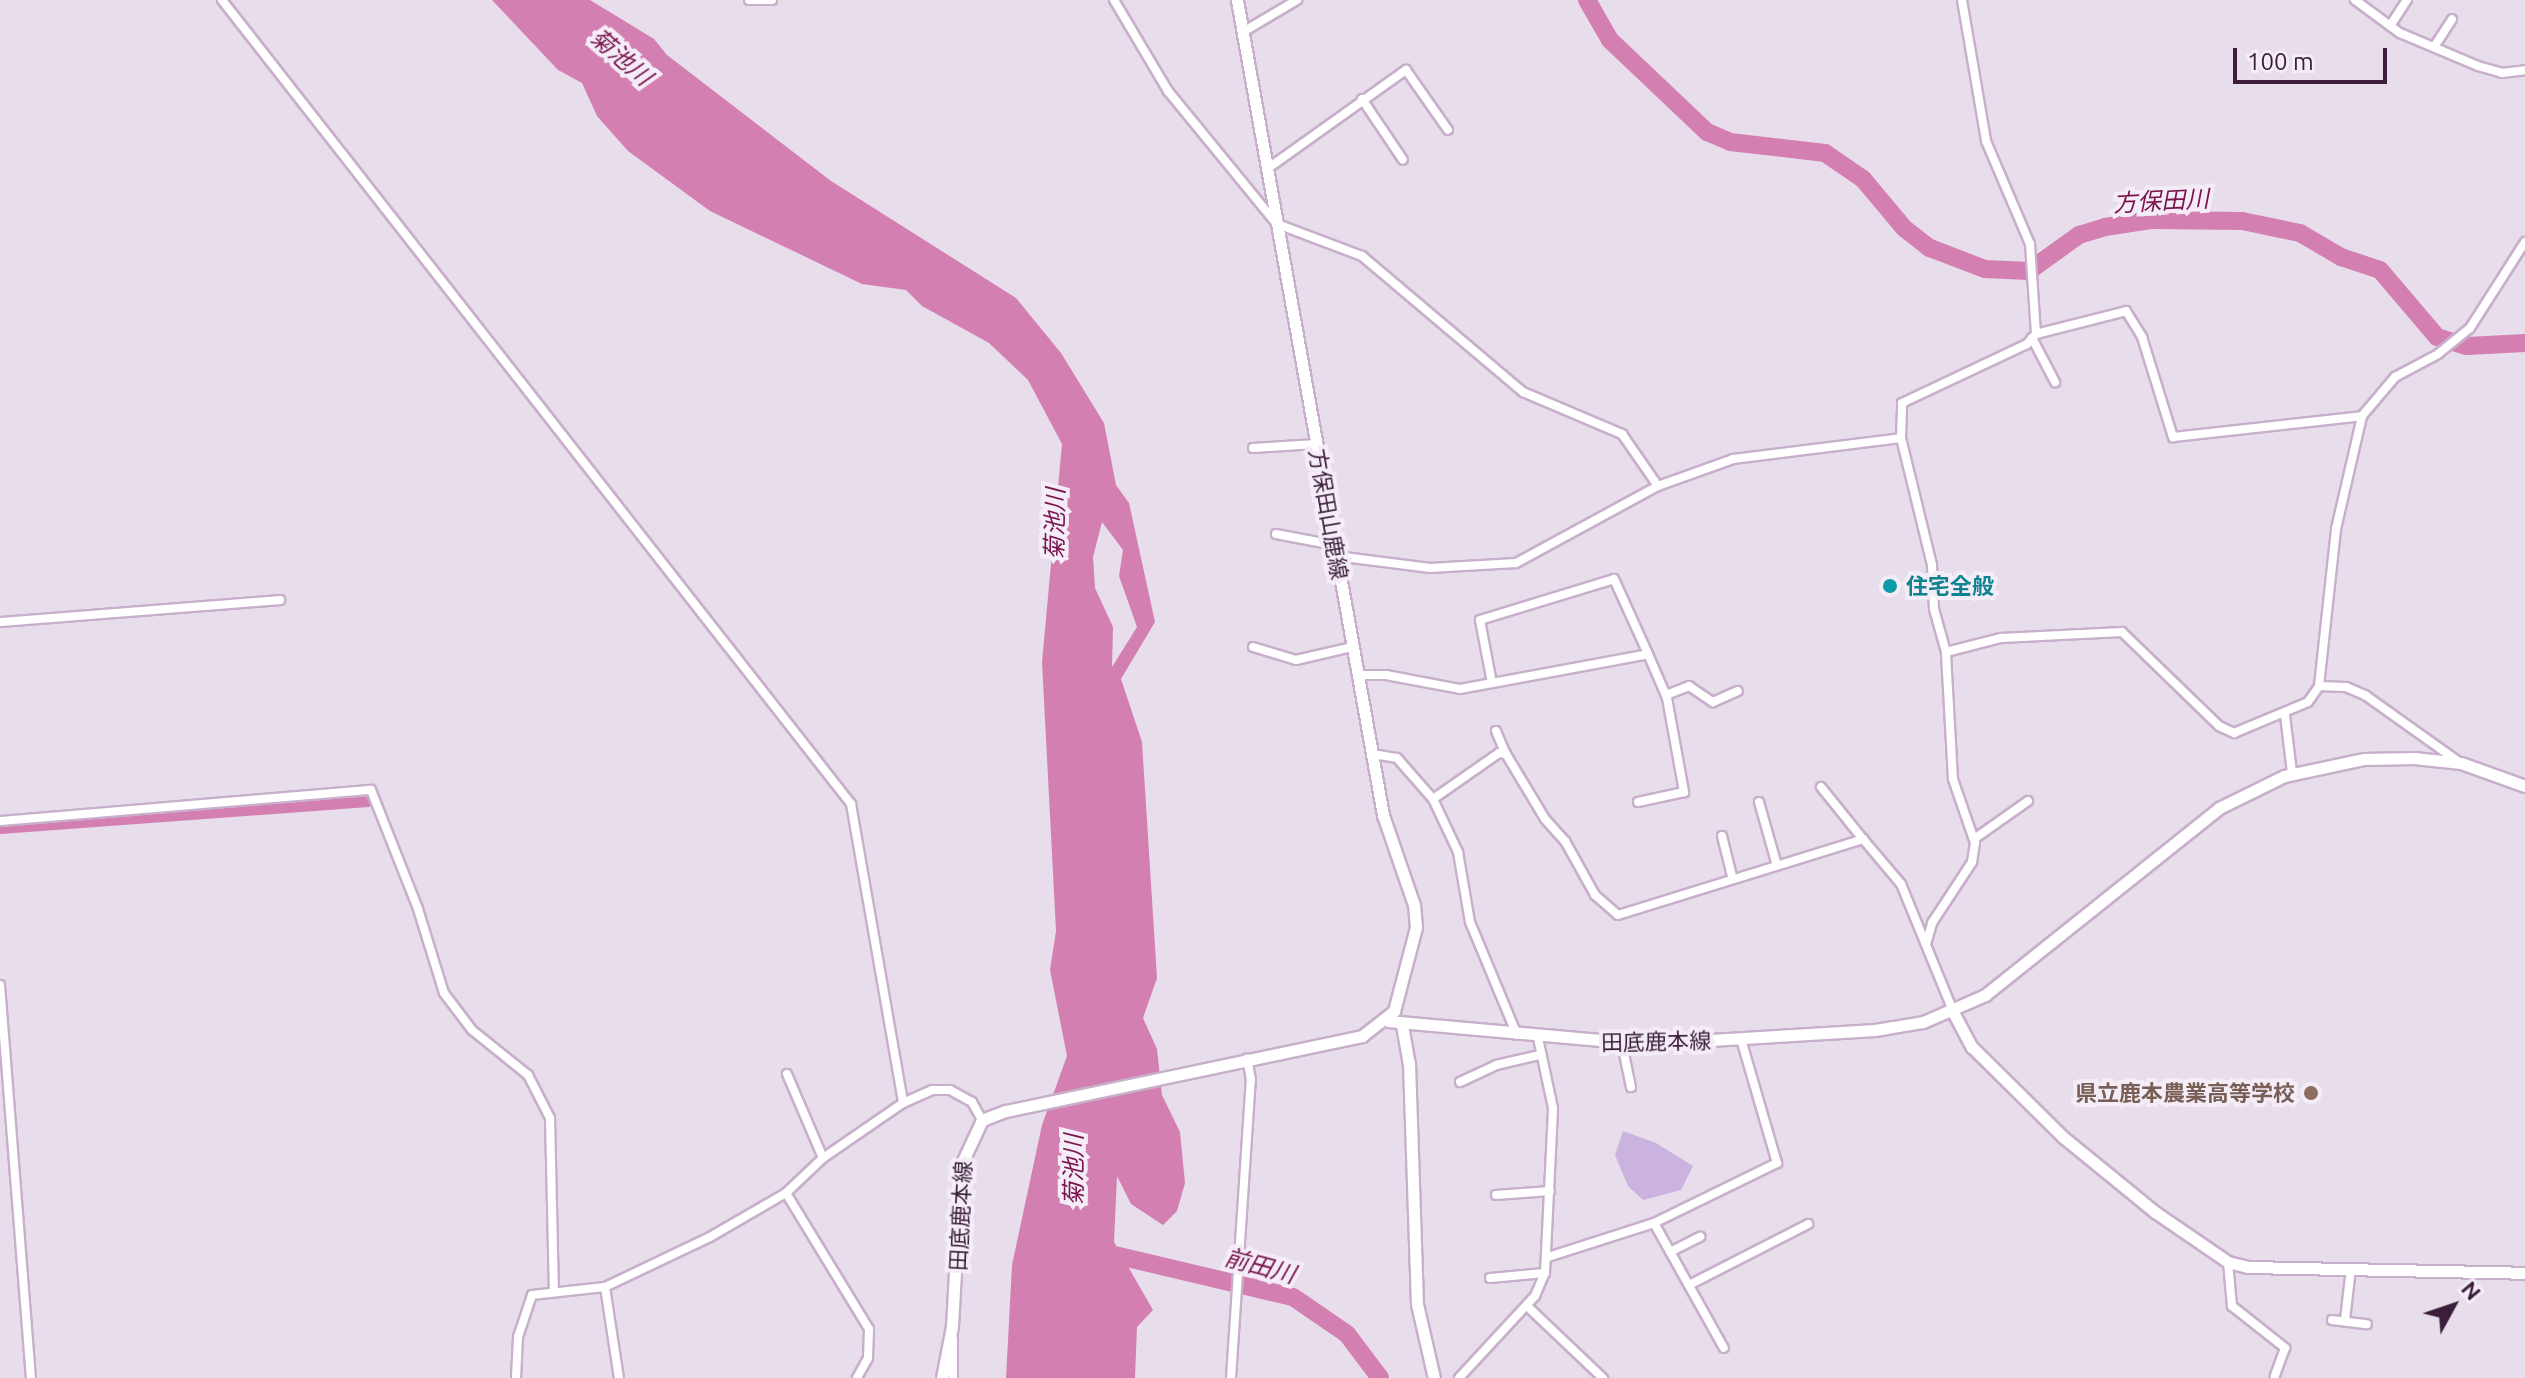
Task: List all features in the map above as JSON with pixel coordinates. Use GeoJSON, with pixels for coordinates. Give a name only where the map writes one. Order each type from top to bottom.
{"type":"FeatureCollection","features":[{"type":"Feature","properties":{"kind":"main road","name":"方保田山鹿線"},"geometry":{"type":"LineString","coordinates":[[1237,0],[1383,815],[1416,917],[1401,992],[1388,1021]]}},
{"type":"Feature","properties":{"kind":"main road","name":"田底鹿本線"},"geometry":{"type":"LineString","coordinates":[[1388,1021],[1402,1025],[1622,1044],[1875,1030],[1953,1012],[2007,979],[2219,808],[2292,773],[2364,759],[2461,763],[2525,786]]}},
{"type":"Feature","properties":{"kind":"main road"},"geometry":{"type":"LineString","coordinates":[[1953,1012],[1972,1047],[2063,1137],[2155,1212],[2228,1262],[2525,1273]]}},
{"type":"Feature","properties":{"kind":"main road"},"geometry":{"type":"LineString","coordinates":[[982,1120],[1006,1111],[1195,1069],[1362,1036],[1388,1021]]}},
{"type":"Feature","properties":{"kind":"main road"},"geometry":{"type":"LineString","coordinates":[[1402,1025],[1409,1063],[1417,1304],[1434,1378]]}},
{"type":"Feature","properties":{"kind":"main road","name":"田底鹿本線"},"geometry":{"type":"LineString","coordinates":[[942,1378],[952,1326],[961,1165],[982,1120]]}},
{"type":"Feature","properties":{"kind":"street"},"geometry":{"type":"LineString","coordinates":[[222,0],[851,804],[903,1103]]}},
{"type":"Feature","properties":{"kind":"street"},"geometry":{"type":"LineString","coordinates":[[749,0],[772,0]]}},
{"type":"Feature","properties":{"kind":"street"},"geometry":{"type":"LineString","coordinates":[[1114,0],[1168,91],[1277,224],[1362,256],[1523,392],[1622,434],[1658,486]]}},
{"type":"Feature","properties":{"kind":"street"},"geometry":{"type":"LineString","coordinates":[[1243,32],[1297,0]]}},
{"type":"Feature","properties":{"kind":"street"},"geometry":{"type":"LineString","coordinates":[[1962,0],[1986,141],[2030,244],[2034,336],[2055,382]]}},
{"type":"Feature","properties":{"kind":"street"},"geometry":{"type":"LineString","coordinates":[[2355,0],[2390,26],[2434,47],[2502,73],[2525,70]]}},
{"type":"Feature","properties":{"kind":"street"},"geometry":{"type":"LineString","coordinates":[[2390,26],[2407,0]]}},
{"type":"Feature","properties":{"kind":"street"},"geometry":{"type":"LineString","coordinates":[[2434,47],[2452,19]]}},
{"type":"Feature","properties":{"kind":"street"},"geometry":{"type":"LineString","coordinates":[[1267,169],[1406,70],[1448,130]]}},
{"type":"Feature","properties":{"kind":"street"},"geometry":{"type":"LineString","coordinates":[[1362,99],[1403,160]]}},
{"type":"Feature","properties":{"kind":"street"},"geometry":{"type":"LineString","coordinates":[[1946,652],[2001,638],[2122,632],[2219,726],[2234,733],[2285,715],[2308,702],[2319,686],[2336,529],[2362,416],[2395,377],[2438,354],[2470,328],[2525,242]]}},
{"type":"Feature","properties":{"kind":"street"},"geometry":{"type":"LineString","coordinates":[[1927,941],[1932,923],[1972,862],[1974,839],[1953,779],[1946,652],[1934,609],[1932,565],[1901,438],[1899,412],[1906,399],[2034,336],[2126,311],[2146,347],[2173,437],[2362,416]]}},
{"type":"Feature","properties":{"kind":"street"},"geometry":{"type":"LineString","coordinates":[[1276,534],[1335,550],[1430,568],[1516,563],[1658,486],[1733,459],[1901,438]]}},
{"type":"Feature","properties":{"kind":"street"},"geometry":{"type":"LineString","coordinates":[[1253,448],[1316,444]]}},
{"type":"Feature","properties":{"kind":"street"},"geometry":{"type":"LineString","coordinates":[[1492,683],[1480,620],[1614,579],[1666,695],[1684,792],[1638,802]]}},
{"type":"Feature","properties":{"kind":"street"},"geometry":{"type":"LineString","coordinates":[[0,622],[280,600]]}},
{"type":"Feature","properties":{"kind":"street"},"geometry":{"type":"LineString","coordinates":[[1253,647],[1296,660],[1352,647]]}},
{"type":"Feature","properties":{"kind":"street"},"geometry":{"type":"LineString","coordinates":[[1357,675],[1386,675],[1460,689],[1648,654]]}},
{"type":"Feature","properties":{"kind":"street"},"geometry":{"type":"LineString","coordinates":[[1666,695],[1689,686],[1713,702],[1738,691]]}},
{"type":"Feature","properties":{"kind":"street"},"geometry":{"type":"LineString","coordinates":[[2319,686],[2346,687],[2365,695],[2461,763]]}},
{"type":"Feature","properties":{"kind":"street"},"geometry":{"type":"LineString","coordinates":[[2285,715],[2292,773]]}},
{"type":"Feature","properties":{"kind":"street"},"geometry":{"type":"LineString","coordinates":[[1496,731],[1506,754],[1606,910],[1629,912],[1776,862],[1863,839]]}},
{"type":"Feature","properties":{"kind":"street"},"geometry":{"type":"LineString","coordinates":[[1433,799],[1499,753],[1506,754]]}},
{"type":"Feature","properties":{"kind":"street"},"geometry":{"type":"LineString","coordinates":[[1372,754],[1397,758],[1433,799],[1458,852],[1470,922],[1517,1035]]}},
{"type":"Feature","properties":{"kind":"street"},"geometry":{"type":"LineString","coordinates":[[1821,787],[1901,884],[1927,941],[1953,1012]]}},
{"type":"Feature","properties":{"kind":"street"},"geometry":{"type":"LineString","coordinates":[[0,821],[371,790],[444,993],[472,1030],[528,1075],[550,1118],[554,1292]]}},
{"type":"Feature","properties":{"kind":"street"},"geometry":{"type":"LineString","coordinates":[[1974,839],[2028,801]]}},
{"type":"Feature","properties":{"kind":"street"},"geometry":{"type":"LineString","coordinates":[[1759,802],[1776,862]]}},
{"type":"Feature","properties":{"kind":"street"},"geometry":{"type":"LineString","coordinates":[[1722,836],[1732,876]]}},
{"type":"Feature","properties":{"kind":"street"},"geometry":{"type":"LineString","coordinates":[[0,985],[31,1378]]}},
{"type":"Feature","properties":{"kind":"street"},"geometry":{"type":"LineString","coordinates":[[1459,1378],[1527,1306],[1545,1273],[1553,1108],[1539,1055],[1538,1038]]}},
{"type":"Feature","properties":{"kind":"street"},"geometry":{"type":"LineString","coordinates":[[1548,1257],[1654,1223],[1777,1163],[1741,1039]]}},
{"type":"Feature","properties":{"kind":"street"},"geometry":{"type":"LineString","coordinates":[[1622,1044],[1631,1087]]}},
{"type":"Feature","properties":{"kind":"street"},"geometry":{"type":"LineString","coordinates":[[1460,1082],[1496,1065],[1539,1055]]}},
{"type":"Feature","properties":{"kind":"street"},"geometry":{"type":"LineString","coordinates":[[1231,1378],[1251,1080],[1247,1058]]}},
{"type":"Feature","properties":{"kind":"street"},"geometry":{"type":"LineString","coordinates":[[787,1074],[823,1158]]}},
{"type":"Feature","properties":{"kind":"street"},"geometry":{"type":"LineString","coordinates":[[516,1378],[518,1337],[532,1295],[605,1287],[710,1237],[786,1193],[823,1158],[903,1103],[932,1090],[950,1090],[972,1102],[982,1120]]}},
{"type":"Feature","properties":{"kind":"street"},"geometry":{"type":"LineString","coordinates":[[1496,1195],[1550,1191]]}},
{"type":"Feature","properties":{"kind":"street"},"geometry":{"type":"LineString","coordinates":[[786,1193],[869,1329],[868,1358],[857,1378]]}},
{"type":"Feature","properties":{"kind":"street"},"geometry":{"type":"LineString","coordinates":[[1654,1223],[1724,1348]]}},
{"type":"Feature","properties":{"kind":"street"},"geometry":{"type":"LineString","coordinates":[[1689,1285],[1808,1224]]}},
{"type":"Feature","properties":{"kind":"street"},"geometry":{"type":"LineString","coordinates":[[1670,1252],[1700,1237]]}},
{"type":"Feature","properties":{"kind":"street"},"geometry":{"type":"LineString","coordinates":[[2228,1262],[2232,1306],[2285,1348],[2274,1376]]}},
{"type":"Feature","properties":{"kind":"street"},"geometry":{"type":"LineString","coordinates":[[2345,1320],[2351,1268]]}},
{"type":"Feature","properties":{"kind":"street"},"geometry":{"type":"LineString","coordinates":[[1490,1278],[1545,1273]]}},
{"type":"Feature","properties":{"kind":"street"},"geometry":{"type":"LineString","coordinates":[[605,1287],[619,1378]]}},
{"type":"Feature","properties":{"kind":"street"},"geometry":{"type":"LineString","coordinates":[[1527,1306],[1603,1378]]}},
{"type":"Feature","properties":{"kind":"street"},"geometry":{"type":"LineString","coordinates":[[2332,1320],[2367,1324]]}},
{"type":"Feature","properties":{"kind":"street"},"geometry":{"type":"LineString","coordinates":[[952,1326],[953,1378]]}},
{"type":"Feature","properties":{"kind":"shaded area"},"geometry":{"type":"Polygon","coordinates":[[[1623,1131],[1656,1143],[1693,1166],[1681,1190],[1643,1200],[1628,1186],[1615,1155],[1623,1131]]]}},
{"type":"Feature","properties":{"kind":"water","name":"菊池川"},"geometry":{"type":"Polygon","coordinates":[[[492,0],[590,0],[654,39],[667,55],[831,181],[1016,298],[1061,353],[1104,423],[1116,485],[1129,503],[1155,622],[1121,679],[1142,742],[1157,978],[1143,1018],[1157,1049],[1162,1095],[1180,1132],[1185,1183],[1177,1211],[1163,1225],[1131,1204],[1117,1176],[1114,1242],[1153,1310],[1137,1327],[1135,1378],[1006,1378],[1012,1265],[1042,1125],[1067,1056],[1050,970],[1056,931],[1042,662],[1062,444],[1028,380],[989,343],[922,306],[906,290],[862,284],[710,211],[628,151],[597,116],[582,83],[558,70],[492,0]],[[1102,522],[1093,557],[1095,588],[1113,627],[1112,667],[1137,627],[1119,576],[1123,550],[1102,522]]]}},
{"type":"Feature","properties":{"kind":"waterway","name":"方保田川"},"geometry":{"type":"LineString","coordinates":[[1587,0],[1610,40],[1707,132],[1730,142],[1825,153],[1863,179],[1904,228],[1930,248],[1985,269],[2029,271],[2079,235],[2105,227],[2152,220],[2242,221],[2300,233],[2341,257],[2380,270],[2437,337],[2467,346],[2525,343]]}},
{"type":"Feature","properties":{"kind":"waterway"},"geometry":{"type":"LineString","coordinates":[[0,828],[368,801]]}},
{"type":"Feature","properties":{"kind":"waterway","name":"前田川"},"geometry":{"type":"LineString","coordinates":[[1102,1252],[1293,1297],[1347,1334],[1380,1378]]}},
{"type":"Feature","properties":{"kind":"place","name":"住宅全般"},"geometry":{"type":"Point","coordinates":[1890,586]}},
{"type":"Feature","properties":{"kind":"place","name":"県立鹿本農業高等学校"},"geometry":{"type":"Point","coordinates":[2311,1093]}}]}
